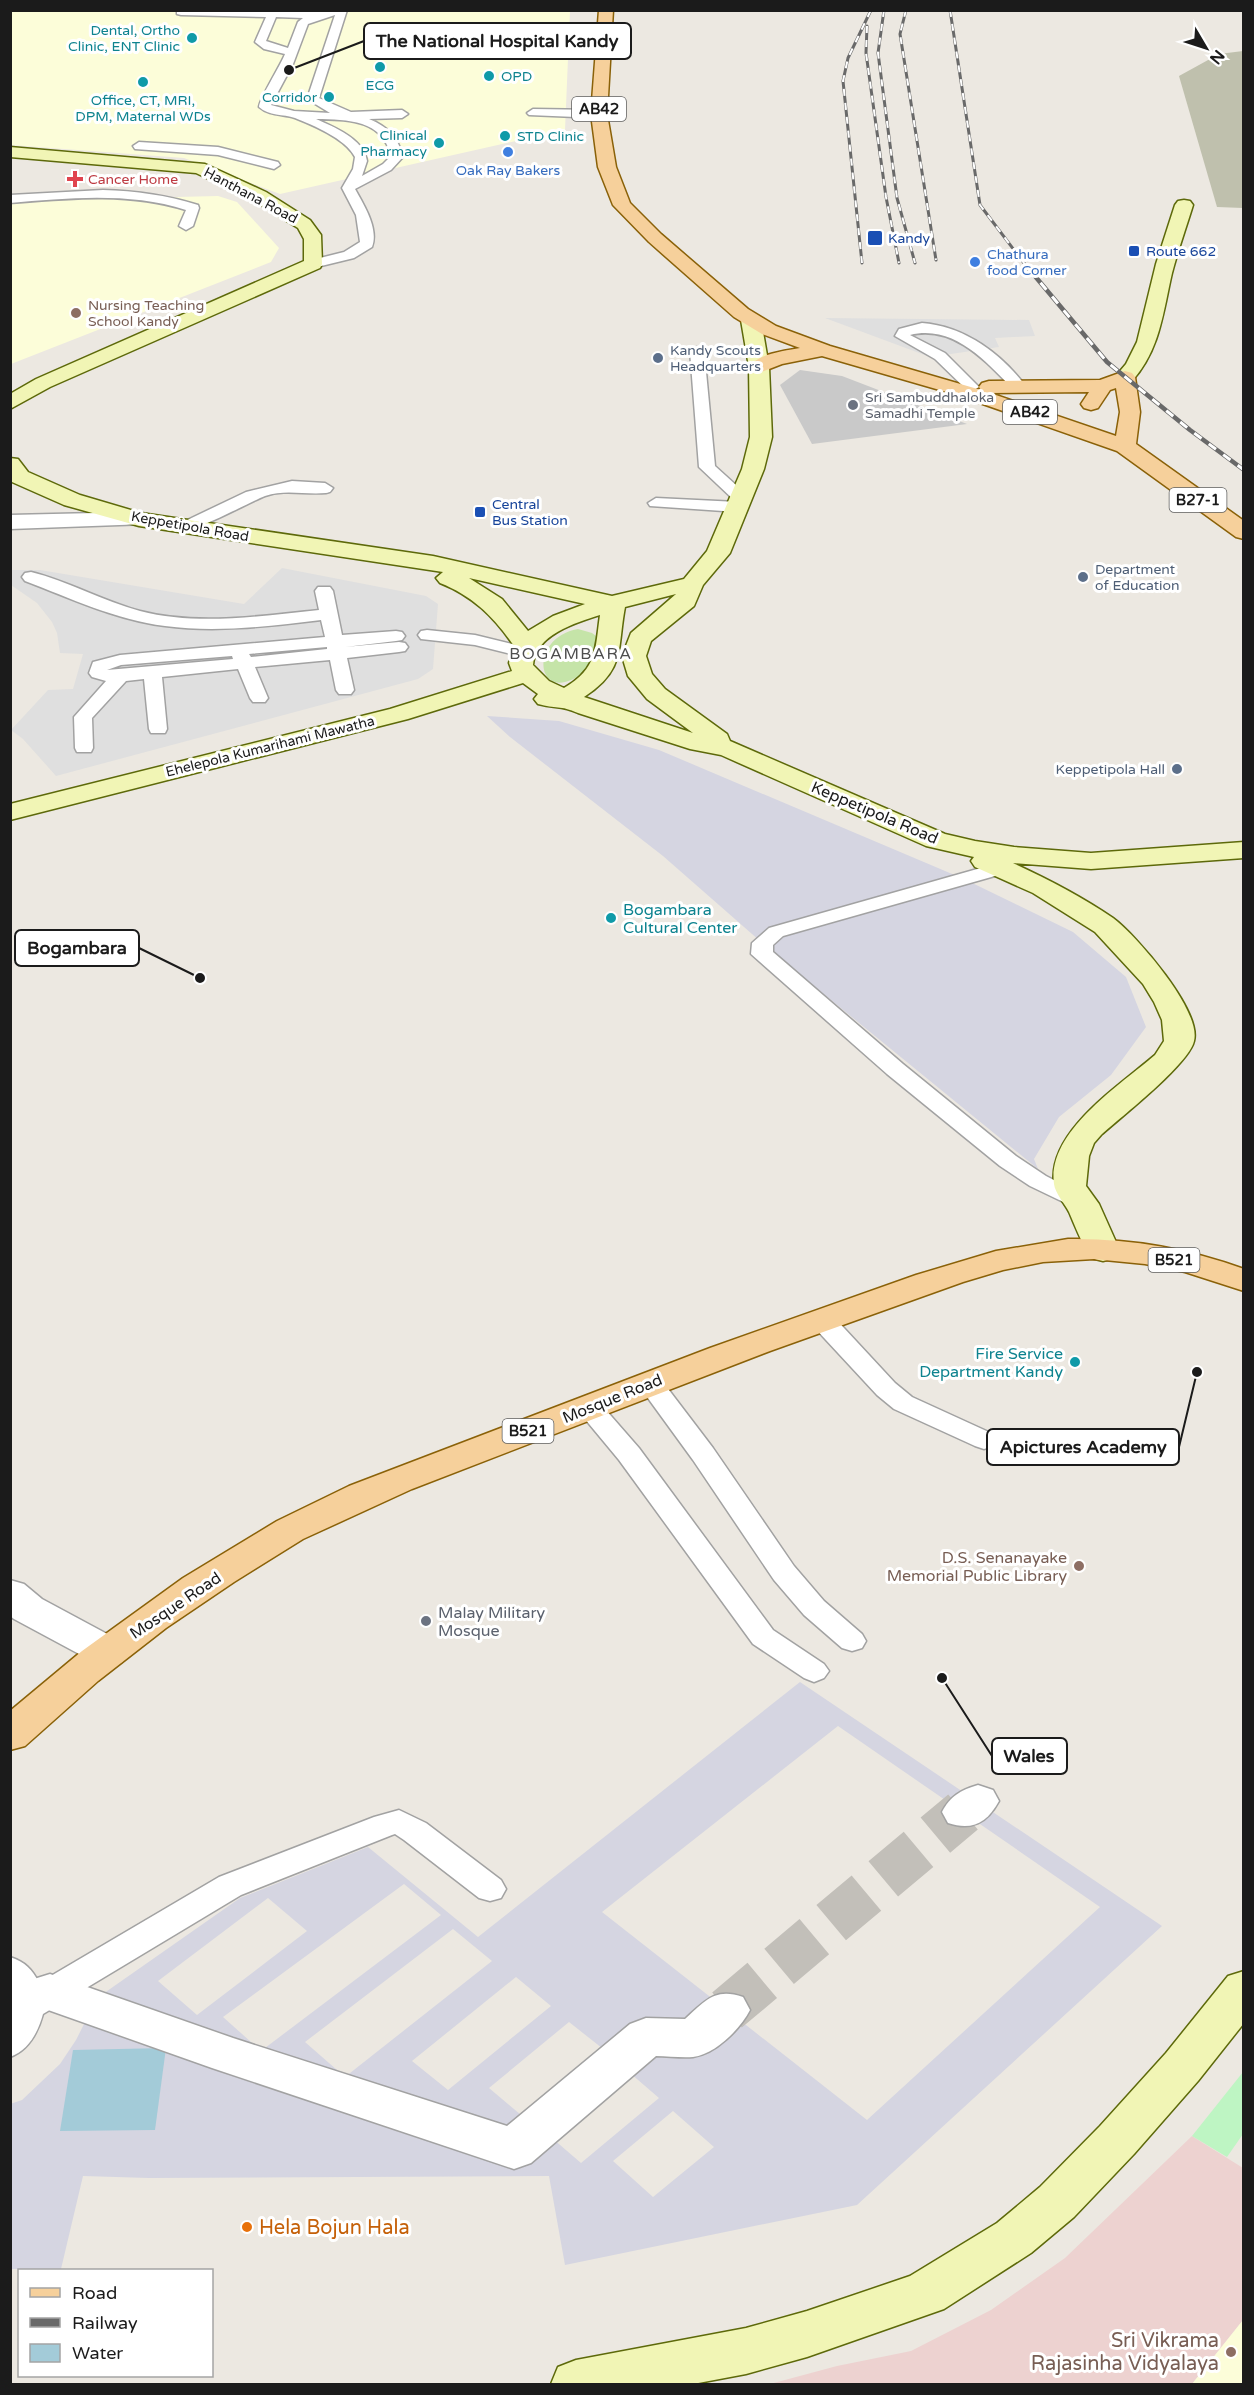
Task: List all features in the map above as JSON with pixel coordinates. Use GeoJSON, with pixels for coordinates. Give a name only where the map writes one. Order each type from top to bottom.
{"type":"FeatureCollection","features":[{"type":"Feature","properties":{"kind":"main road","name":"AB42"},"geometry":{"type":"LineString","coordinates":[[606,10],[599,114],[607,167],[622,205],[655,238],[751,320],[769,330],[823,350],[933,382],[1125,446]]}},
{"type":"Feature","properties":{"kind":"main road","name":"Hanthana Road"},"geometry":{"type":"LineString","coordinates":[[10,152],[170,164],[199,168],[216,174],[296,217],[310,230],[313,264]]}},
{"type":"Feature","properties":{"kind":"main road"},"geometry":{"type":"LineString","coordinates":[[1081,430],[1090,421],[1090,406],[1103,386],[1125,377],[1134,369],[1143,351],[1163,271],[1184,206]]}},
{"type":"Feature","properties":{"kind":"main road"},"geometry":{"type":"LineString","coordinates":[[10,403],[43,382],[313,264]]}},
{"type":"Feature","properties":{"kind":"main road"},"geometry":{"type":"LineString","coordinates":[[525,657],[552,626],[614,604],[692,584],[718,553],[740,502],[761,437],[759,367],[751,320]]}},
{"type":"Feature","properties":{"kind":"main road"},"geometry":{"type":"LineString","coordinates":[[759,367],[776,359],[823,350]]}},
{"type":"Feature","properties":{"kind":"main road"},"geometry":{"type":"LineString","coordinates":[[902,373],[955,404],[1006,426],[1180,487]]}},
{"type":"Feature","properties":{"kind":"main road"},"geometry":{"type":"LineString","coordinates":[[1125,377],[1131,412],[1125,446]]}},
{"type":"Feature","properties":{"kind":"main road","name":"AB42"},"geometry":{"type":"LineString","coordinates":[[933,382],[972,387],[1021,389],[1103,386]]}},
{"type":"Feature","properties":{"kind":"main road","name":"B27-1"},"geometry":{"type":"LineString","coordinates":[[1125,446],[1244,532]]}},
{"type":"Feature","properties":{"kind":"main road","name":"Keppetipola Road"},"geometry":{"type":"LineString","coordinates":[[10,464],[20,477],[72,500],[139,519],[433,562],[614,604]]}},
{"type":"Feature","properties":{"kind":"main road","name":"Keppetipola Road"},"geometry":{"type":"LineString","coordinates":[[381,555],[452,579],[479,591],[501,610],[540,686],[564,699],[699,743],[728,748],[936,840],[1014,855],[1091,861],[1244,850]]}},
{"type":"Feature","properties":{"kind":"main road","name":"Keppetipola Road"},"geometry":{"type":"LineString","coordinates":[[692,584],[686,601],[640,638],[634,656],[640,676],[656,694],[715,735],[728,748]]}},
{"type":"Feature","properties":{"kind":"main road"},"geometry":{"type":"LineString","coordinates":[[399,714],[485,701],[564,699],[599,673],[605,663],[610,637],[609,620],[614,604]]}},
{"type":"Feature","properties":{"kind":"main road","name":"Ehelepola Kumarihami Mawatha"},"geometry":{"type":"LineString","coordinates":[[10,812],[399,714],[525,657]]}},
{"type":"Feature","properties":{"kind":"main road"},"geometry":{"type":"LineString","coordinates":[[936,840],[1043,887],[1104,926],[1154,979],[1169,1002],[1177,1020],[1179,1041],[1166,1061],[1090,1128],[1079,1141],[1073,1156],[1070,1186],[1082,1204],[1103,1251]]}},
{"type":"Feature","properties":{"kind":"main road","name":"Mosque Road"},"geometry":{"type":"LineString","coordinates":[[10,1735],[108,1652],[245,1557],[290,1531],[348,1501],[650,1383],[970,1267],[1045,1252],[1103,1251],[1153,1255],[1221,1272],[1244,1281]]}},
{"type":"Feature","properties":{"kind":"main road"},"geometry":{"type":"LineString","coordinates":[[576,2385],[746,2351],[807,2334],[926,2293],[1014,2238],[1057,2202],[1175,2075],[1244,1989]]}},
{"type":"Feature","properties":{"kind":"street"},"geometry":{"type":"LineString","coordinates":[[10,522],[139,519]]}},
{"type":"Feature","properties":{"kind":"street"},"geometry":{"type":"LineString","coordinates":[[10,1594],[28,1609],[108,1652]]}},
{"type":"Feature","properties":{"kind":"street"},"geometry":{"type":"LineString","coordinates":[[39,1999],[228,2055],[514,2149],[646,2037],[694,2038],[727,2010]]}},
{"type":"Feature","properties":{"kind":"lane"},"geometry":{"type":"LineString","coordinates":[[348,188],[387,167],[397,157],[397,147],[391,136],[368,122],[345,115],[326,109],[313,99],[342,11],[319,15],[303,21],[273,92],[265,102],[265,107],[273,111],[297,115],[345,115],[402,114]]}},
{"type":"Feature","properties":{"kind":"lane"},"geometry":{"type":"LineString","coordinates":[[182,12],[319,15]]}},
{"type":"Feature","properties":{"kind":"lane"},"geometry":{"type":"LineString","coordinates":[[273,13],[260,42],[268,47],[291,52]]}},
{"type":"Feature","properties":{"kind":"lane"},"geometry":{"type":"LineString","coordinates":[[533,113],[599,114]]}},
{"type":"Feature","properties":{"kind":"lane"},"geometry":{"type":"LineString","coordinates":[[297,115],[329,130],[357,149],[361,158],[360,168],[348,188]]}},
{"type":"Feature","properties":{"kind":"lane"},"geometry":{"type":"LineString","coordinates":[[139,146],[218,151],[274,165]]}},
{"type":"Feature","properties":{"kind":"lane"},"geometry":{"type":"LineString","coordinates":[[170,164],[188,148]]}},
{"type":"Feature","properties":{"kind":"lane"},"geometry":{"type":"LineString","coordinates":[[313,264],[349,255],[367,244],[368,234],[357,203],[348,188]]}},
{"type":"Feature","properties":{"kind":"lane"},"geometry":{"type":"LineString","coordinates":[[10,199],[67,194],[134,196],[175,201],[193,208],[186,226]]}},
{"type":"Feature","properties":{"kind":"lane"},"geometry":{"type":"LineString","coordinates":[[972,387],[940,356],[902,336],[904,332],[912,328],[929,327],[945,329],[956,334],[988,356],[1021,389]]}},
{"type":"Feature","properties":{"kind":"lane"},"geometry":{"type":"LineString","coordinates":[[697,351],[707,467],[740,502]]}},
{"type":"Feature","properties":{"kind":"lane"},"geometry":{"type":"LineString","coordinates":[[185,527],[235,502],[274,490],[290,486],[325,488]]}},
{"type":"Feature","properties":{"kind":"lane"},"geometry":{"type":"LineString","coordinates":[[656,503],[740,502]]}},
{"type":"Feature","properties":{"kind":"lane"},"geometry":{"type":"LineString","coordinates":[[31,577],[135,614],[164,621],[225,623],[330,614]]}},
{"type":"Feature","properties":{"kind":"lane"},"geometry":{"type":"LineString","coordinates":[[324,591],[345,690]]}},
{"type":"Feature","properties":{"kind":"lane"},"geometry":{"type":"LineString","coordinates":[[429,639],[475,640],[525,657]]}},
{"type":"Feature","properties":{"kind":"lane"},"geometry":{"type":"LineString","coordinates":[[241,656],[153,673],[122,676],[101,675],[98,672],[99,666],[120,660],[241,656],[397,642]]}},
{"type":"Feature","properties":{"kind":"lane"},"geometry":{"type":"LineString","coordinates":[[241,656],[259,699]]}},
{"type":"Feature","properties":{"kind":"lane"},"geometry":{"type":"LineString","coordinates":[[153,673],[158,729]]}},
{"type":"Feature","properties":{"kind":"lane"},"geometry":{"type":"LineString","coordinates":[[84,748],[83,717],[122,676]]}},
{"type":"Feature","properties":{"kind":"lane"},"geometry":{"type":"LineString","coordinates":[[1002,868],[776,932],[763,943],[762,954],[1008,1161],[1038,1181],[1082,1204]]}},
{"type":"Feature","properties":{"kind":"lane"},"geometry":{"type":"LineString","coordinates":[[822,1320],[886,1389],[903,1403],[984,1440]]}},
{"type":"Feature","properties":{"kind":"lane"},"geometry":{"type":"LineString","coordinates":[[650,1383],[784,1573],[814,1608],[852,1641]]}},
{"type":"Feature","properties":{"kind":"lane"},"geometry":{"type":"LineString","coordinates":[[589,1407],[629,1454],[763,1637],[814,1671]]}},
{"type":"Feature","properties":{"kind":"lane"},"geometry":{"type":"LineString","coordinates":[[10,2043],[39,1999],[230,1886],[385,1825],[399,1822],[411,1826],[432,1846],[490,1889]]}},
{"type":"Feature","properties":{"kind":"lane"},"geometry":{"type":"LineString","coordinates":[[10,1970],[16,1974],[26,1989],[39,1999]]}},
{"type":"Feature","properties":{"kind":"shaded area"},"geometry":{"type":"Polygon","coordinates":[[[10,11],[570,11],[565,130],[280,194],[184,158],[11,145],[10,11]]]}},
{"type":"Feature","properties":{"kind":"shaded area"},"geometry":{"type":"Polygon","coordinates":[[[1243,51],[1243,208],[1217,207],[1179,76],[1219,54],[1243,51]]]}},
{"type":"Feature","properties":{"kind":"shaded area","name":"Nursing Teaching School Kandy"},"geometry":{"type":"Polygon","coordinates":[[[218,196],[237,202],[279,248],[271,262],[11,364],[11,201],[218,196]]]}},
{"type":"Feature","properties":{"kind":"shaded area"},"geometry":{"type":"Polygon","coordinates":[[[825,318],[1029,320],[1035,336],[995,338],[999,347],[930,357],[825,318]]]}},
{"type":"Feature","properties":{"kind":"shaded area","name":"Sri Sambuddhaloka Samadhi Temple"},"geometry":{"type":"Polygon","coordinates":[[[800,370],[842,376],[967,424],[812,444],[780,385],[800,370]]]}},
{"type":"Feature","properties":{"kind":"shaded area"},"geometry":{"type":"Polygon","coordinates":[[[282,568],[426,596],[438,604],[433,669],[418,679],[56,776],[23,739],[11,730],[48,690],[73,689],[83,654],[60,653],[57,633],[52,622],[37,603],[11,585],[11,570],[40,570],[244,604],[282,568]]]}},
{"type":"Feature","properties":{"kind":"shaded area"},"geometry":{"type":"Polygon","coordinates":[[[487,716],[559,721],[659,750],[964,879],[1073,932],[1126,977],[1146,1027],[1111,1075],[1059,1117],[1034,1159],[1038,1169],[777,956],[663,856],[510,737],[487,716]]]}},
{"type":"Feature","properties":{"kind":"shaded area"},"geometry":{"type":"Polygon","coordinates":[[[800,1682],[1162,1926],[857,2205],[565,2265],[549,2176],[149,2178],[83,2176],[61,2269],[11,2269],[10,2104],[22,2100],[60,2064],[100,1996],[240,1898],[368,1847],[478,1937],[800,1682]],[[838,1726],[602,1912],[867,2120],[1100,1907],[838,1726]],[[404,1884],[223,2017],[261,2051],[441,1915],[404,1884]],[[268,1898],[158,1981],[197,2015],[307,1931],[268,1898]],[[453,1929],[305,2042],[345,2077],[492,1961],[453,1929]],[[516,1977],[412,2061],[448,2090],[551,2006],[516,1977]],[[569,2022],[489,2088],[527,2120],[607,2052],[569,2022]],[[623,2067],[545,2132],[581,2163],[659,2098],[623,2067]],[[673,2111],[613,2161],[653,2197],[714,2147],[673,2111]]]}},
{"type":"Feature","properties":{"kind":"shaded area"},"geometry":{"type":"Polygon","coordinates":[[[1192,2136],[1243,2168],[1243,2320],[1192,2384],[770,2384],[837,2366],[911,2351],[991,2310],[1065,2258],[1192,2136]]]}},
{"type":"Feature","properties":{"kind":"shaded area","name":"Sri Vikrama Rajasinha Vidyalaya"},"geometry":{"type":"Polygon","coordinates":[[[1243,2320],[1243,2384],[1192,2384],[1243,2320]]]}},
{"type":"Feature","properties":{"kind":"green space"},"geometry":{"type":"Polygon","coordinates":[[[578,629],[592,633],[600,639],[590,668],[568,681],[555,682],[548,678],[544,670],[547,651],[553,642],[564,634],[578,629]]]}},
{"type":"Feature","properties":{"kind":"green space"},"geometry":{"type":"Polygon","coordinates":[[[1243,2072],[1243,2134],[1227,2157],[1192,2136],[1243,2072]]]}},
{"type":"Feature","properties":{"kind":"water"},"geometry":{"type":"Polygon","coordinates":[[[166,2048],[155,2130],[60,2131],[73,2050],[166,2048]]]}},
{"type":"Feature","properties":{"kind":"tunnel"},"geometry":{"type":"LineString","coordinates":[[727,2010],[963,1812]]}},
{"type":"Feature","properties":{"kind":"railway"},"geometry":{"type":"LineString","coordinates":[[862,263],[843,81],[848,58],[871,10]]}},
{"type":"Feature","properties":{"kind":"railway"},"geometry":{"type":"LineString","coordinates":[[884,10],[878,53],[897,198],[915,263]]}},
{"type":"Feature","properties":{"kind":"railway"},"geometry":{"type":"LineString","coordinates":[[906,10],[900,34],[936,260]]}},
{"type":"Feature","properties":{"kind":"railway"},"geometry":{"type":"LineString","coordinates":[[950,10],[980,205],[1030,271]]}},
{"type":"Feature","properties":{"kind":"railway"},"geometry":{"type":"LineString","coordinates":[[867,26],[866,53],[886,197],[899,263]]}},
{"type":"Feature","properties":{"kind":"railway"},"geometry":{"type":"LineString","coordinates":[[1029,269],[1107,362],[1190,430],[1244,470]]}},
{"type":"Feature","properties":{"kind":"place","name":"Dental, Ortho Clinic, ENT Clinic"},"geometry":{"type":"Point","coordinates":[192,38]}},
{"type":"Feature","properties":{"kind":"place","name":"ECG"},"geometry":{"type":"Point","coordinates":[380,67]}},
{"type":"Feature","properties":{"kind":"place","name":"The National Hospital Kandy"},"geometry":{"type":"Point","coordinates":[289,70]}},
{"type":"Feature","properties":{"kind":"place","name":"OPD"},"geometry":{"type":"Point","coordinates":[489,76]}},
{"type":"Feature","properties":{"kind":"place","name":"Office, CT, MRI, DPM, Maternal WDs"},"geometry":{"type":"Point","coordinates":[143,82]}},
{"type":"Feature","properties":{"kind":"place","name":"Corridor"},"geometry":{"type":"Point","coordinates":[329,97]}},
{"type":"Feature","properties":{"kind":"place","name":"STD Clinic"},"geometry":{"type":"Point","coordinates":[505,136]}},
{"type":"Feature","properties":{"kind":"place","name":"Clinical Pharmacy"},"geometry":{"type":"Point","coordinates":[439,143]}},
{"type":"Feature","properties":{"kind":"place","name":"Oak Ray Bakers"},"geometry":{"type":"Point","coordinates":[508,152]}},
{"type":"Feature","properties":{"kind":"place","name":"Cancer Home"},"geometry":{"type":"Point","coordinates":[75,179]}},
{"type":"Feature","properties":{"kind":"place","name":"Kandy"},"geometry":{"type":"Point","coordinates":[875,238]}},
{"type":"Feature","properties":{"kind":"place","name":"Route 662"},"geometry":{"type":"Point","coordinates":[1134,251]}},
{"type":"Feature","properties":{"kind":"place","name":"Chathura food Corner"},"geometry":{"type":"Point","coordinates":[975,262]}},
{"type":"Feature","properties":{"kind":"place","name":"Nursing Teaching School Kandy"},"geometry":{"type":"Point","coordinates":[76,313]}},
{"type":"Feature","properties":{"kind":"place","name":"Kandy Scouts Headquarters"},"geometry":{"type":"Point","coordinates":[658,358]}},
{"type":"Feature","properties":{"kind":"place","name":"Sri Sambuddhaloka Samadhi Temple"},"geometry":{"type":"Point","coordinates":[853,405]}},
{"type":"Feature","properties":{"kind":"place","name":"Central Bus Station"},"geometry":{"type":"Point","coordinates":[480,512]}},
{"type":"Feature","properties":{"kind":"place","name":"Department of Education"},"geometry":{"type":"Point","coordinates":[1083,577]}},
{"type":"Feature","properties":{"kind":"place","name":"Keppetipola Hall"},"geometry":{"type":"Point","coordinates":[1177,769]}},
{"type":"Feature","properties":{"kind":"place","name":"Bogambara Cultural Center"},"geometry":{"type":"Point","coordinates":[611,918]}},
{"type":"Feature","properties":{"kind":"place","name":"Bogambara"},"geometry":{"type":"Point","coordinates":[200,978]}},
{"type":"Feature","properties":{"kind":"place","name":"Fire Service Department Kandy"},"geometry":{"type":"Point","coordinates":[1075,1362]}},
{"type":"Feature","properties":{"kind":"place","name":"Apictures Academy"},"geometry":{"type":"Point","coordinates":[1197,1372]}},
{"type":"Feature","properties":{"kind":"place","name":"D.S. Senanayake Memorial Public Library"},"geometry":{"type":"Point","coordinates":[1079,1566]}},
{"type":"Feature","properties":{"kind":"place","name":"Malay Military Mosque"},"geometry":{"type":"Point","coordinates":[426,1621]}},
{"type":"Feature","properties":{"kind":"place","name":"Wales"},"geometry":{"type":"Point","coordinates":[942,1678]}},
{"type":"Feature","properties":{"kind":"place","name":"Hela Bojun Hala"},"geometry":{"type":"Point","coordinates":[247,2227]}},
{"type":"Feature","properties":{"kind":"place","name":"Sri Vikrama Rajasinha Vidyalaya"},"geometry":{"type":"Point","coordinates":[1231,2352]}},
{"type":"Feature","properties":{"kind":"district","name":"BOGAMBARA"},"geometry":{"type":"Point","coordinates":[571,653]}}]}
